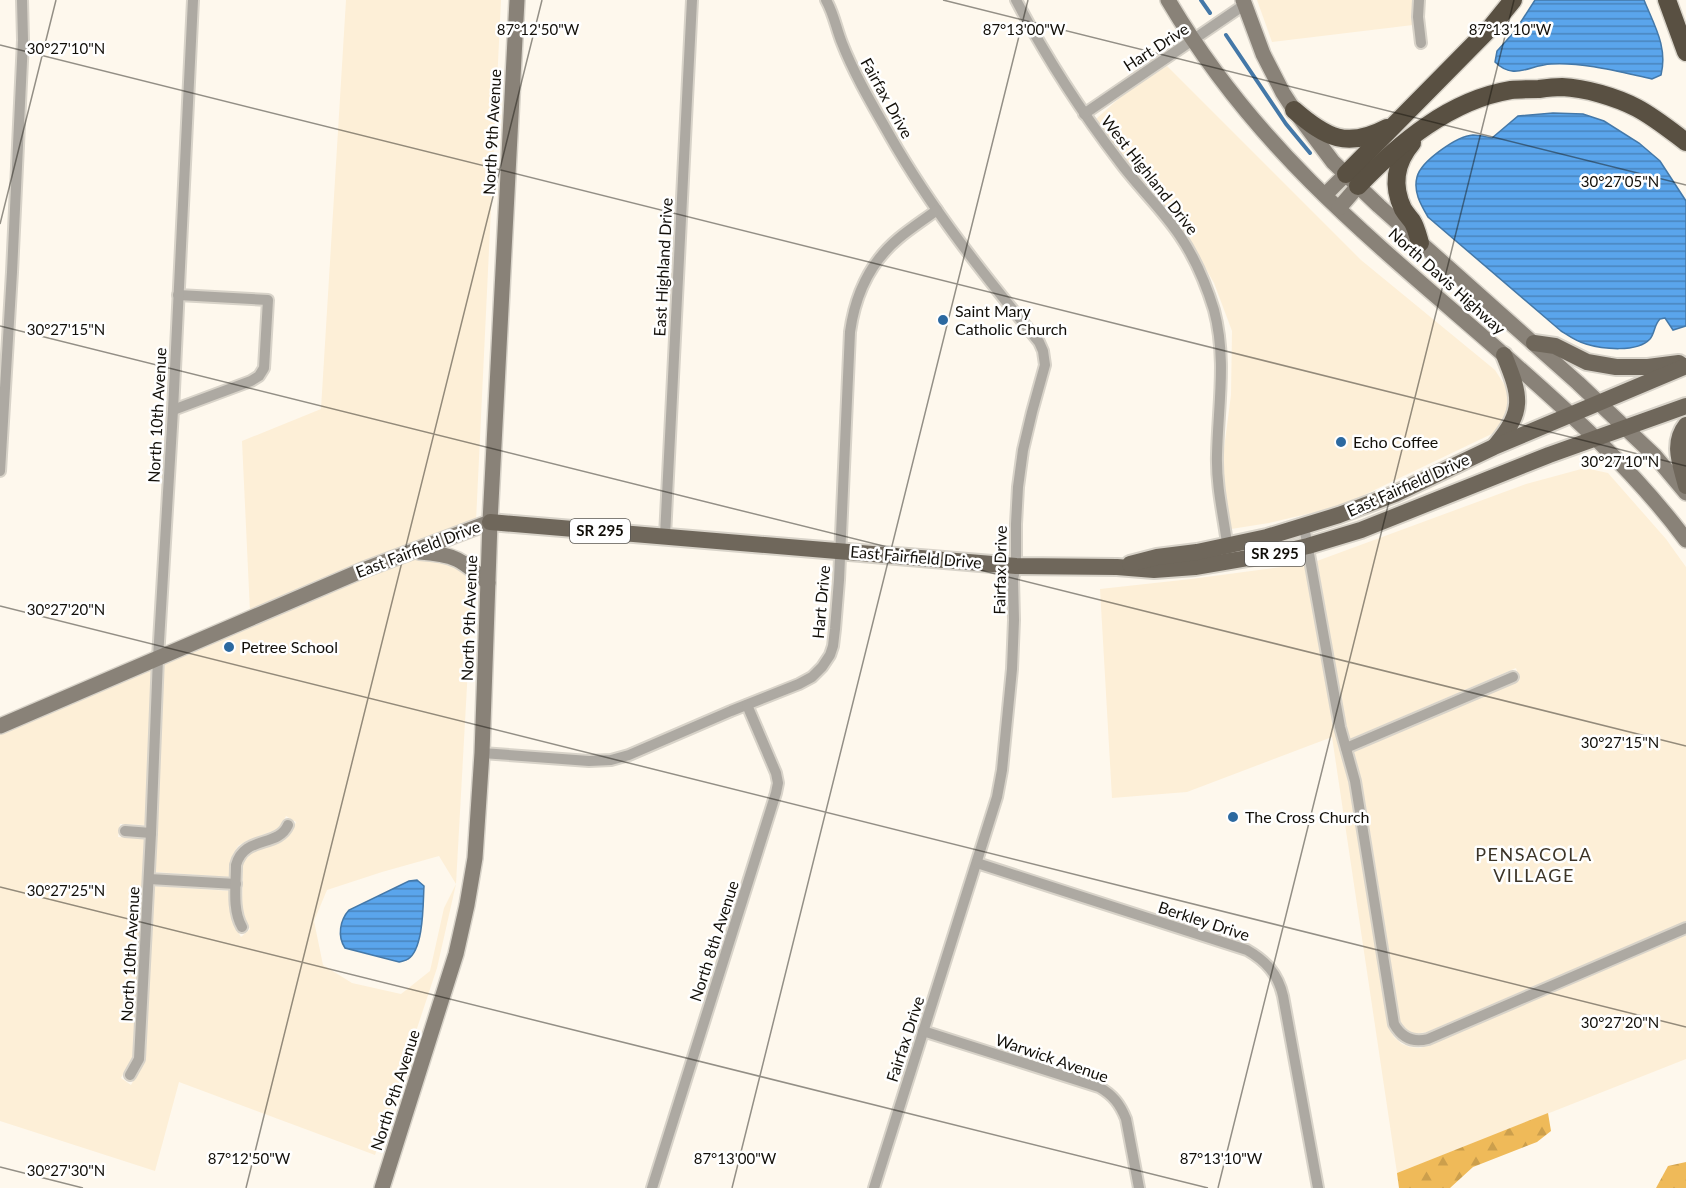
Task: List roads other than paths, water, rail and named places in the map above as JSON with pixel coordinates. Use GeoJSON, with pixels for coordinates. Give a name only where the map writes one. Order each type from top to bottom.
{"type":"FeatureCollection","features":[{"type":"Feature","properties":{"kind":"highway"},"geometry":{"type":"LineString","coordinates":[[1352,180],[1397,123],[1492,26],[1513,0]]}},
{"type":"Feature","properties":{"kind":"highway"},"geometry":{"type":"LineString","coordinates":[[1667,0],[1686,52]]}},
{"type":"Feature","properties":{"kind":"highway"},"geometry":{"type":"LineString","coordinates":[[1352,180],[1433,122],[1470,102],[1512,90],[1563,87],[1602,94],[1637,108],[1686,142]]}},
{"type":"Feature","properties":{"kind":"highway"},"geometry":{"type":"LineString","coordinates":[[1294,110],[1314,128],[1337,138],[1374,135],[1397,123]]}},
{"type":"Feature","properties":{"kind":"highway"},"geometry":{"type":"LineString","coordinates":[[1420,243],[1413,222],[1404,212],[1396,185],[1396,175],[1410,145],[1433,122]]}},
{"type":"Feature","properties":{"kind":"main road","name":"North 9th Avenue"},"geometry":{"type":"LineString","coordinates":[[382,1188],[460,936],[475,858],[482,753],[490,522],[517,0]]}},
{"type":"Feature","properties":{"kind":"main road","name":"North Davis Highway"},"geometry":{"type":"LineString","coordinates":[[1168,0],[1194,41],[1230,90],[1271,139],[1339,208],[1624,466],[1666,513],[1686,540]]}},
{"type":"Feature","properties":{"kind":"main road","name":"North Davis Highway"},"geometry":{"type":"LineString","coordinates":[[1244,3],[1272,73],[1294,110],[1326,154],[1420,243],[1578,383],[1655,456],[1686,493]]}},
{"type":"Feature","properties":{"kind":"main road"},"geometry":{"type":"LineString","coordinates":[[1325,195],[1352,180]]}},
{"type":"Feature","properties":{"kind":"main road"},"geometry":{"type":"LineString","coordinates":[[1339,208],[1352,180]]}},
{"type":"Feature","properties":{"kind":"main road"},"geometry":{"type":"LineString","coordinates":[[1534,343],[1555,346],[1587,362],[1616,367],[1686,364]]}},
{"type":"Feature","properties":{"kind":"main road"},"geometry":{"type":"LineString","coordinates":[[1494,447],[1514,421],[1517,409],[1516,384],[1504,355]]}},
{"type":"Feature","properties":{"kind":"main road","name":"East Fairfield Drive"},"geometry":{"type":"LineString","coordinates":[[0,726],[363,570],[490,522],[1016,566],[1117,567],[1154,570],[1195,567],[1278,534],[1395,494],[1494,447],[1599,404],[1686,364]]}},
{"type":"Feature","properties":{"kind":"main road","name":"East Fairfield Drive"},"geometry":{"type":"LineString","coordinates":[[1228,554],[1257,558],[1308,546],[1371,526],[1549,455],[1686,406]]}},
{"type":"Feature","properties":{"kind":"main road"},"geometry":{"type":"LineString","coordinates":[[1686,425],[1679,440],[1677,454],[1686,486]]}},
{"type":"Feature","properties":{"kind":"main road"},"geometry":{"type":"LineString","coordinates":[[413,551],[440,553],[457,558],[468,564],[488,583]]}},
{"type":"Feature","properties":{"kind":"street"},"geometry":{"type":"LineString","coordinates":[[0,471],[12,260],[22,0]]}},
{"type":"Feature","properties":{"kind":"street","name":"North 10th Avenue"},"geometry":{"type":"LineString","coordinates":[[130,1076],[139,1059],[193,0]]}},
{"type":"Feature","properties":{"kind":"street","name":"East Highland Drive"},"geometry":{"type":"LineString","coordinates":[[665,536],[692,0]]}},
{"type":"Feature","properties":{"kind":"street","name":"Fairfax Drive"},"geometry":{"type":"LineString","coordinates":[[826,0],[832,10],[841,42],[890,136],[968,254],[1039,342],[1044,354],[1045,365],[1023,450],[1019,477],[1016,566],[1013,579],[1012,669],[998,797],[874,1186]]}},
{"type":"Feature","properties":{"kind":"street","name":"West Highland Drive"},"geometry":{"type":"LineString","coordinates":[[1016,0],[1053,66],[1084,114],[1178,234],[1191,254],[1208,291],[1220,339],[1222,366],[1216,456],[1218,491],[1228,554]]}},
{"type":"Feature","properties":{"kind":"street"},"geometry":{"type":"LineString","coordinates":[[1419,0],[1421,43]]}},
{"type":"Feature","properties":{"kind":"street","name":"Hart Drive"},"geometry":{"type":"LineString","coordinates":[[1084,114],[1194,41],[1244,3]]}},
{"type":"Feature","properties":{"kind":"street","name":"Hart Drive"},"geometry":{"type":"LineString","coordinates":[[482,753],[589,761],[611,760],[629,755],[799,684],[812,677],[822,667],[830,655],[836,629],[850,332],[855,308],[860,291],[883,253],[937,210]]}},
{"type":"Feature","properties":{"kind":"street"},"geometry":{"type":"LineString","coordinates":[[172,410],[251,381],[258,376],[264,368],[268,300],[178,295]]}},
{"type":"Feature","properties":{"kind":"street"},"geometry":{"type":"LineString","coordinates":[[1304,526],[1340,728],[1355,781],[1394,1024],[1398,1031],[1412,1041],[1428,1039],[1686,928]]}},
{"type":"Feature","properties":{"kind":"street"},"geometry":{"type":"LineString","coordinates":[[1346,748],[1513,676]]}},
{"type":"Feature","properties":{"kind":"street","name":"North 8th Avenue"},"geometry":{"type":"LineString","coordinates":[[651,1188],[778,783],[776,773],[747,705]]}},
{"type":"Feature","properties":{"kind":"street"},"geometry":{"type":"LineString","coordinates":[[242,927],[238,921],[236,907],[236,865],[242,852],[248,847],[281,835],[286,831],[288,825]]}},
{"type":"Feature","properties":{"kind":"street"},"geometry":{"type":"LineString","coordinates":[[125,831],[151,833]]}},
{"type":"Feature","properties":{"kind":"street","name":"Berkley Drive"},"geometry":{"type":"LineString","coordinates":[[977,863],[1247,950],[1266,962],[1274,973],[1283,996],[1318,1188]]}},
{"type":"Feature","properties":{"kind":"street"},"geometry":{"type":"LineString","coordinates":[[149,879],[236,884]]}},
{"type":"Feature","properties":{"kind":"street","name":"Warwick Avenue"},"geometry":{"type":"LineString","coordinates":[[923,1031],[1099,1087],[1110,1094],[1122,1108],[1126,1119],[1139,1188]]}},
{"type":"Feature","properties":{"kind":"street"},"geometry":{"type":"LineString","coordinates":[[874,1186],[887,1188]]}},
{"type":"Feature","properties":{"kind":"water"},"geometry":{"type":"Polygon","coordinates":[[[1535,0],[1644,0],[1656,27],[1661,46],[1663,65],[1661,75],[1652,79],[1602,68],[1564,64],[1543,65],[1515,71],[1502,68],[1495,62],[1497,51],[1515,31],[1535,0]]]}},
{"type":"Feature","properties":{"kind":"water"},"geometry":{"type":"Polygon","coordinates":[[[1553,113],[1583,114],[1604,121],[1639,143],[1660,161],[1686,201],[1686,326],[1673,330],[1665,318],[1660,319],[1650,339],[1628,348],[1601,347],[1579,342],[1561,331],[1428,217],[1418,198],[1416,183],[1420,171],[1432,157],[1466,136],[1492,138],[1518,116],[1553,113]]]}},
{"type":"Feature","properties":{"kind":"water"},"geometry":{"type":"Polygon","coordinates":[[[417,880],[424,886],[422,925],[417,946],[408,959],[399,962],[345,948],[341,938],[341,928],[343,918],[349,910],[409,881],[417,880]]]}},
{"type":"Feature","properties":{"kind":"waterway"},"geometry":{"type":"LineString","coordinates":[[1201,0],[1210,13]]}},
{"type":"Feature","properties":{"kind":"waterway"},"geometry":{"type":"LineString","coordinates":[[1226,35],[1286,124],[1310,153]]}},
{"type":"Feature","properties":{"kind":"place","name":"Saint Mary Catholic Church"},"geometry":{"type":"Point","coordinates":[943,320]}},
{"type":"Feature","properties":{"kind":"place","name":"Echo Coffee"},"geometry":{"type":"Point","coordinates":[1341,442]}},
{"type":"Feature","properties":{"kind":"place","name":"Petree School"},"geometry":{"type":"Point","coordinates":[229,647]}},
{"type":"Feature","properties":{"kind":"place","name":"The Cross Church"},"geometry":{"type":"Point","coordinates":[1233,817]}},
{"type":"Feature","properties":{"kind":"district","name":"PENSACOLA VILLAGE"},"geometry":{"type":"Point","coordinates":[1534,865]}}]}
